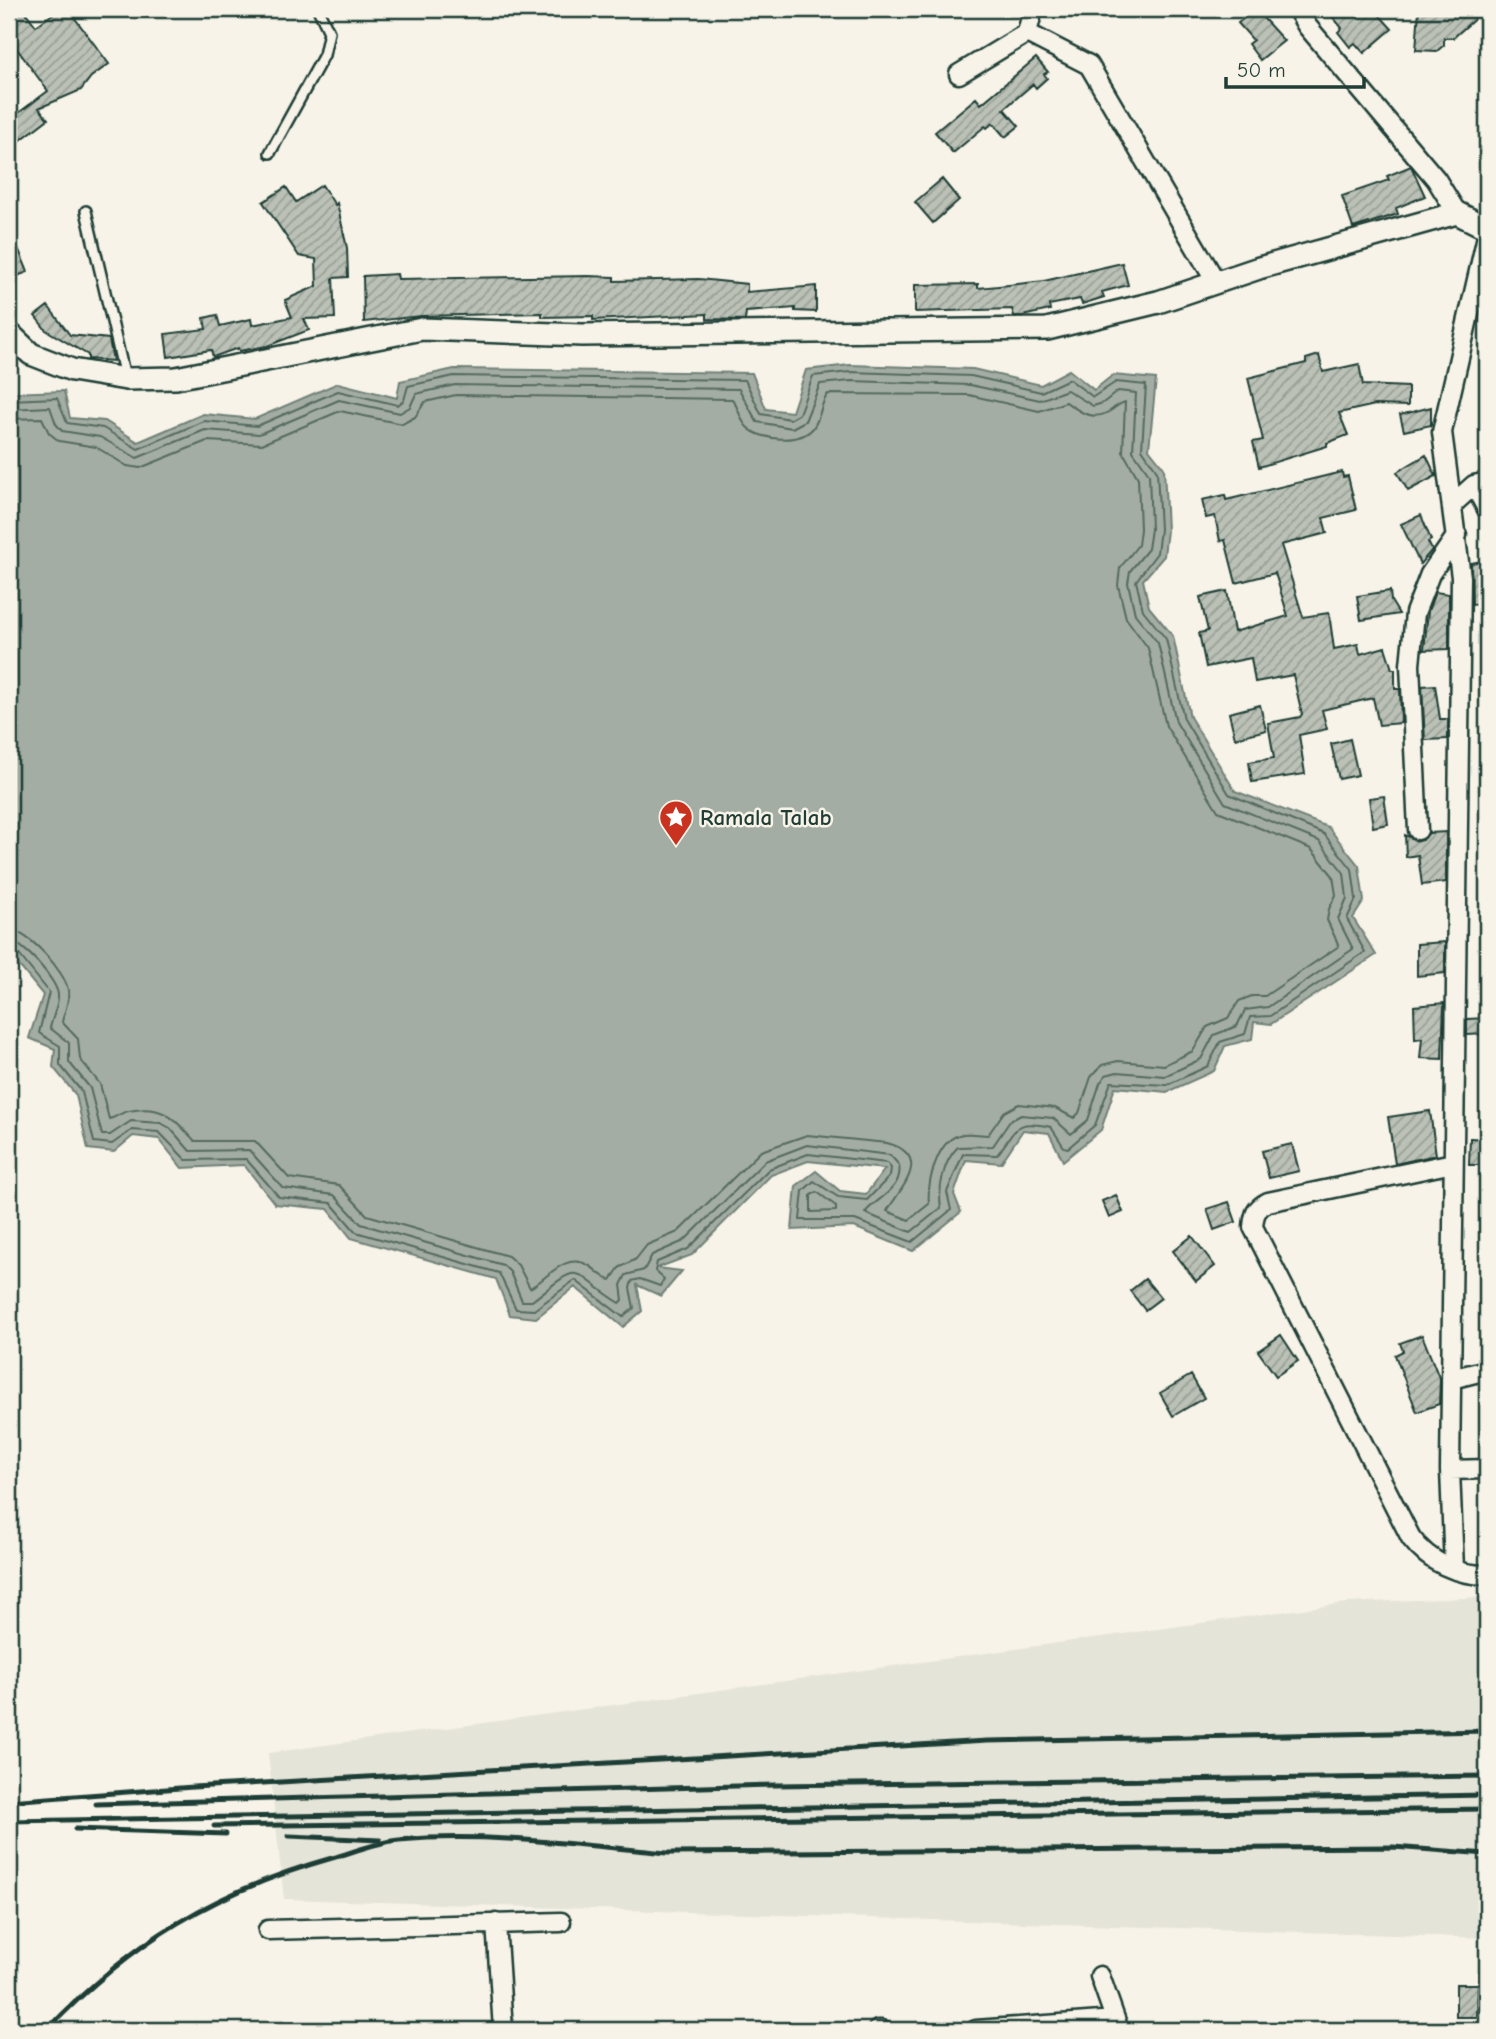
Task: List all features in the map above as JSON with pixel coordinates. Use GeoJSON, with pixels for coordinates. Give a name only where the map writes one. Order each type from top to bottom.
{"type":"FeatureCollection","features":[{"type":"Feature","properties":{"kind":"street"},"geometry":{"type":"LineString","coordinates":[[959,74],[1027,33],[1032,9]]}},
{"type":"Feature","properties":{"kind":"street"},"geometry":{"type":"LineString","coordinates":[[1297,9],[1307,26],[1436,179],[1457,214],[1487,229]]}},
{"type":"Feature","properties":{"kind":"street"},"geometry":{"type":"LineString","coordinates":[[1027,33],[1089,65],[1216,282]]}},
{"type":"Feature","properties":{"kind":"street"},"geometry":{"type":"LineString","coordinates":[[9,333],[31,354],[72,370],[126,379],[176,378],[422,329],[582,335],[1047,329],[1158,302],[1216,282],[1457,214]]}},
{"type":"Feature","properties":{"kind":"street"},"geometry":{"type":"LineString","coordinates":[[1454,1569],[1450,1470],[1461,578],[1454,503],[1442,432],[1487,236]]}},
{"type":"Feature","properties":{"kind":"street"},"geometry":{"type":"LineString","coordinates":[[1454,503],[1481,483],[1487,509]]}},
{"type":"Feature","properties":{"kind":"street"},"geometry":{"type":"LineString","coordinates":[[1418,830],[1410,665],[1415,613],[1430,574],[1457,535]]}},
{"type":"Feature","properties":{"kind":"street"},"geometry":{"type":"LineString","coordinates":[[1454,1163],[1268,1202],[1259,1207],[1254,1215],[1253,1227],[1411,1538],[1428,1557],[1454,1569],[1487,1575]]}},
{"type":"Feature","properties":{"kind":"street"},"geometry":{"type":"LineString","coordinates":[[1451,1380],[1487,1370]]}},
{"type":"Feature","properties":{"kind":"street"},"geometry":{"type":"LineString","coordinates":[[1450,1470],[1487,1469]]}},
{"type":"Feature","properties":{"kind":"street"},"geometry":{"type":"LineString","coordinates":[[268,1930],[561,1922]]}},
{"type":"Feature","properties":{"kind":"street"},"geometry":{"type":"LineString","coordinates":[[496,1923],[503,2030]]}},
{"type":"Feature","properties":{"kind":"street"},"geometry":{"type":"LineString","coordinates":[[976,2030],[1117,2025],[1100,1976]]}},
{"type":"Feature","properties":{"kind":"lane"},"geometry":{"type":"LineString","coordinates":[[270,153],[324,55],[329,32],[318,9]]}},
{"type":"Feature","properties":{"kind":"lane"},"geometry":{"type":"LineString","coordinates":[[86,211],[126,379]]}},
{"type":"Feature","properties":{"kind":"shaded area"},"geometry":{"type":"Polygon","coordinates":[[[1487,1597],[1487,1938],[284,1899],[268,1753],[1345,1603],[1487,1597]]]}},
{"type":"Feature","properties":{"kind":"water","name":"Ramala Talab"},"geometry":{"type":"Polygon","coordinates":[[[850,365],[973,369],[1041,385],[1069,370],[1094,390],[1113,375],[1156,379],[1149,449],[1164,468],[1167,530],[1164,556],[1143,580],[1149,607],[1173,636],[1190,717],[1235,791],[1328,827],[1359,866],[1364,901],[1353,918],[1376,955],[1271,1024],[1254,1022],[1252,1039],[1225,1046],[1214,1071],[1167,1092],[1115,1087],[1101,1130],[1063,1161],[1049,1133],[1023,1130],[1001,1163],[966,1160],[954,1194],[961,1212],[913,1251],[854,1227],[792,1230],[796,1186],[816,1171],[840,1191],[866,1194],[885,1169],[808,1161],[771,1175],[692,1255],[657,1268],[682,1271],[661,1296],[637,1285],[642,1311],[623,1327],[575,1287],[536,1318],[510,1315],[496,1279],[351,1238],[328,1209],[275,1204],[244,1165],[182,1168],[159,1139],[133,1136],[114,1152],[88,1149],[76,1095],[53,1067],[55,1049],[29,1038],[43,995],[12,957],[9,943],[9,393],[64,391],[70,418],[105,421],[138,442],[203,414],[255,419],[338,383],[397,398],[400,381],[454,369],[752,373],[766,409],[792,412],[806,370],[850,365]]]}},
{"type":"Feature","properties":{"kind":"building"},"geometry":{"type":"Polygon","coordinates":[[[9,9],[23,9],[36,26],[60,9],[68,9],[109,64],[91,77],[81,90],[39,108],[48,119],[9,149],[9,102],[17,114],[48,91],[9,38],[9,9]]]}},
{"type":"Feature","properties":{"kind":"building"},"geometry":{"type":"Polygon","coordinates":[[[1255,9],[1284,41],[1260,60],[1248,44],[1253,40],[1238,23],[1255,9]]]}},
{"type":"Feature","properties":{"kind":"building"},"geometry":{"type":"Polygon","coordinates":[[[1326,9],[1374,9],[1392,29],[1364,53],[1355,43],[1350,47],[1338,32],[1342,28],[1326,9]]]}},
{"type":"Feature","properties":{"kind":"building"},"geometry":{"type":"Polygon","coordinates":[[[1419,9],[1486,9],[1453,38],[1444,38],[1444,45],[1437,51],[1416,50],[1419,9]]]}},
{"type":"Feature","properties":{"kind":"building"},"geometry":{"type":"Polygon","coordinates":[[[1036,58],[1048,72],[1044,74],[1047,78],[1036,88],[1033,84],[1004,109],[1019,126],[1005,137],[993,123],[987,128],[985,126],[953,153],[935,132],[976,98],[981,104],[1036,58]]]}},
{"type":"Feature","properties":{"kind":"building"},"geometry":{"type":"Polygon","coordinates":[[[1411,166],[1425,196],[1396,208],[1398,214],[1353,228],[1342,196],[1389,180],[1387,176],[1411,166]]]}},
{"type":"Feature","properties":{"kind":"building"},"geometry":{"type":"Polygon","coordinates":[[[942,179],[959,200],[933,223],[915,202],[942,179]]]}},
{"type":"Feature","properties":{"kind":"building"},"geometry":{"type":"Polygon","coordinates":[[[322,185],[335,205],[337,203],[347,248],[348,277],[333,278],[335,318],[304,319],[309,330],[267,346],[239,351],[238,348],[213,357],[211,350],[168,357],[165,334],[206,329],[204,318],[217,315],[220,326],[251,319],[252,325],[292,317],[285,300],[317,286],[316,259],[299,256],[263,202],[286,187],[296,202],[322,185]]]}},
{"type":"Feature","properties":{"kind":"building"},"geometry":{"type":"Polygon","coordinates":[[[9,226],[28,272],[9,279],[9,226]]]}},
{"type":"Feature","properties":{"kind":"building"},"geometry":{"type":"Polygon","coordinates":[[[1122,263],[1128,285],[1102,292],[1104,297],[1082,304],[1080,299],[1049,305],[1050,310],[1022,316],[1014,316],[1012,309],[915,312],[915,285],[978,284],[978,288],[1009,285],[1044,281],[1122,263]]]}},
{"type":"Feature","properties":{"kind":"building"},"geometry":{"type":"Polygon","coordinates":[[[397,274],[398,279],[588,276],[614,277],[614,281],[699,279],[747,284],[747,292],[816,286],[816,312],[795,311],[795,308],[746,312],[745,320],[707,319],[707,314],[593,320],[593,316],[542,317],[542,313],[422,316],[364,322],[363,276],[397,274]]]}},
{"type":"Feature","properties":{"kind":"building"},"geometry":{"type":"Polygon","coordinates":[[[48,306],[70,335],[109,339],[113,361],[88,359],[88,355],[46,330],[35,316],[48,306]]]}},
{"type":"Feature","properties":{"kind":"building"},"geometry":{"type":"Polygon","coordinates":[[[1319,355],[1323,372],[1359,364],[1363,385],[1408,387],[1408,406],[1375,405],[1339,413],[1348,435],[1327,443],[1327,446],[1259,467],[1253,442],[1263,440],[1248,378],[1306,363],[1306,359],[1319,355]]]}},
{"type":"Feature","properties":{"kind":"building"},"geometry":{"type":"Polygon","coordinates":[[[1431,407],[1431,425],[1404,431],[1400,415],[1431,407]]]}},
{"type":"Feature","properties":{"kind":"building"},"geometry":{"type":"Polygon","coordinates":[[[1426,455],[1436,476],[1408,491],[1397,472],[1426,455]]]}},
{"type":"Feature","properties":{"kind":"building"},"geometry":{"type":"Polygon","coordinates":[[[1342,472],[1343,477],[1348,476],[1356,510],[1323,518],[1327,533],[1281,545],[1303,617],[1329,613],[1334,649],[1358,644],[1360,654],[1385,647],[1392,669],[1395,669],[1395,689],[1400,689],[1401,723],[1379,725],[1373,698],[1322,710],[1327,729],[1299,735],[1305,774],[1252,782],[1249,762],[1274,758],[1268,723],[1300,717],[1302,714],[1293,675],[1255,682],[1251,658],[1206,667],[1199,633],[1208,631],[1200,597],[1227,591],[1234,632],[1288,616],[1275,573],[1236,583],[1225,540],[1220,541],[1215,516],[1206,518],[1202,500],[1225,495],[1226,500],[1342,472]]]}},
{"type":"Feature","properties":{"kind":"building"},"geometry":{"type":"Polygon","coordinates":[[[1421,515],[1432,550],[1420,564],[1401,524],[1421,515]]]}},
{"type":"Feature","properties":{"kind":"building"},"geometry":{"type":"Polygon","coordinates":[[[1487,560],[1487,620],[1480,621],[1477,604],[1472,605],[1471,563],[1487,560]]]}},
{"type":"Feature","properties":{"kind":"building"},"geometry":{"type":"Polygon","coordinates":[[[1390,591],[1391,601],[1399,614],[1361,620],[1357,596],[1390,591]]]}},
{"type":"Feature","properties":{"kind":"building"},"geometry":{"type":"Polygon","coordinates":[[[1435,592],[1449,594],[1449,649],[1424,650],[1428,611],[1435,592]]]}},
{"type":"Feature","properties":{"kind":"building"},"geometry":{"type":"Polygon","coordinates":[[[1435,685],[1440,719],[1448,719],[1448,739],[1425,740],[1422,686],[1435,685]]]}},
{"type":"Feature","properties":{"kind":"building"},"geometry":{"type":"Polygon","coordinates":[[[1260,705],[1266,730],[1235,738],[1229,713],[1260,705]]]}},
{"type":"Feature","properties":{"kind":"building"},"geometry":{"type":"Polygon","coordinates":[[[1350,739],[1358,775],[1339,779],[1331,744],[1350,739]]]}},
{"type":"Feature","properties":{"kind":"building"},"geometry":{"type":"Polygon","coordinates":[[[1384,796],[1388,824],[1373,827],[1369,798],[1384,796]]]}},
{"type":"Feature","properties":{"kind":"building"},"geometry":{"type":"Polygon","coordinates":[[[1446,832],[1446,882],[1422,885],[1418,855],[1406,857],[1405,835],[1419,841],[1429,833],[1446,832]]]}},
{"type":"Feature","properties":{"kind":"building"},"geometry":{"type":"Polygon","coordinates":[[[1445,942],[1445,973],[1417,976],[1417,944],[1445,942]]]}},
{"type":"Feature","properties":{"kind":"building"},"geometry":{"type":"Polygon","coordinates":[[[1444,1003],[1442,1059],[1420,1058],[1422,1038],[1415,1039],[1414,1006],[1444,1003]]]}},
{"type":"Feature","properties":{"kind":"building"},"geometry":{"type":"Polygon","coordinates":[[[1487,1018],[1487,1034],[1467,1035],[1467,1019],[1487,1018]]]}},
{"type":"Feature","properties":{"kind":"building"},"geometry":{"type":"Polygon","coordinates":[[[1430,1111],[1436,1155],[1395,1164],[1388,1117],[1430,1111]]]}},
{"type":"Feature","properties":{"kind":"building"},"geometry":{"type":"Polygon","coordinates":[[[1470,1138],[1487,1139],[1487,1165],[1469,1165],[1470,1138]]]}},
{"type":"Feature","properties":{"kind":"building"},"geometry":{"type":"Polygon","coordinates":[[[1292,1144],[1299,1171],[1269,1178],[1262,1151],[1292,1144]]]}},
{"type":"Feature","properties":{"kind":"building"},"geometry":{"type":"Polygon","coordinates":[[[1116,1195],[1123,1212],[1109,1218],[1102,1201],[1116,1195]]]}},
{"type":"Feature","properties":{"kind":"building"},"geometry":{"type":"Polygon","coordinates":[[[1229,1202],[1236,1222],[1214,1230],[1207,1209],[1229,1202]]]}},
{"type":"Feature","properties":{"kind":"building"},"geometry":{"type":"Polygon","coordinates":[[[1192,1236],[1215,1266],[1196,1281],[1173,1251],[1192,1236]]]}},
{"type":"Feature","properties":{"kind":"building"},"geometry":{"type":"Polygon","coordinates":[[[1145,1279],[1161,1298],[1145,1310],[1130,1291],[1145,1279]]]}},
{"type":"Feature","properties":{"kind":"building"},"geometry":{"type":"Polygon","coordinates":[[[1281,1335],[1298,1361],[1276,1376],[1258,1351],[1281,1335]]]}},
{"type":"Feature","properties":{"kind":"building"},"geometry":{"type":"Polygon","coordinates":[[[1422,1335],[1440,1380],[1439,1404],[1417,1412],[1395,1355],[1403,1351],[1400,1343],[1422,1335]]]}},
{"type":"Feature","properties":{"kind":"building"},"geometry":{"type":"Polygon","coordinates":[[[1191,1375],[1204,1398],[1173,1416],[1160,1393],[1191,1375]]]}},
{"type":"Feature","properties":{"kind":"building"},"geometry":{"type":"Polygon","coordinates":[[[1456,1984],[1478,1984],[1477,2017],[1456,2017],[1456,1984]]]}},
{"type":"Feature","properties":{"kind":"railway"},"geometry":{"type":"LineString","coordinates":[[9,1801],[193,1787],[987,1741],[1487,1731]]}},
{"type":"Feature","properties":{"kind":"railway"},"geometry":{"type":"LineString","coordinates":[[96,1804],[776,1785],[1487,1776]]}},
{"type":"Feature","properties":{"kind":"railway"},"geometry":{"type":"LineString","coordinates":[[9,1821],[1487,1795]]}},
{"type":"Feature","properties":{"kind":"railway"},"geometry":{"type":"LineString","coordinates":[[214,1826],[1487,1809]]}},
{"type":"Feature","properties":{"kind":"railway"},"geometry":{"type":"LineString","coordinates":[[75,1829],[226,1834]]}},
{"type":"Feature","properties":{"kind":"railway"},"geometry":{"type":"LineString","coordinates":[[289,1836],[380,1840]]}},
{"type":"Feature","properties":{"kind":"railway"},"geometry":{"type":"LineString","coordinates":[[47,2030],[111,1971],[177,1923],[250,1886],[290,1871],[399,1840],[499,1838],[668,1853],[1393,1847],[1487,1854]]}},
{"type":"Feature","properties":{"kind":"place","name":"Ramala Talab"},"geometry":{"type":"Point","coordinates":[676,847]}}]}
